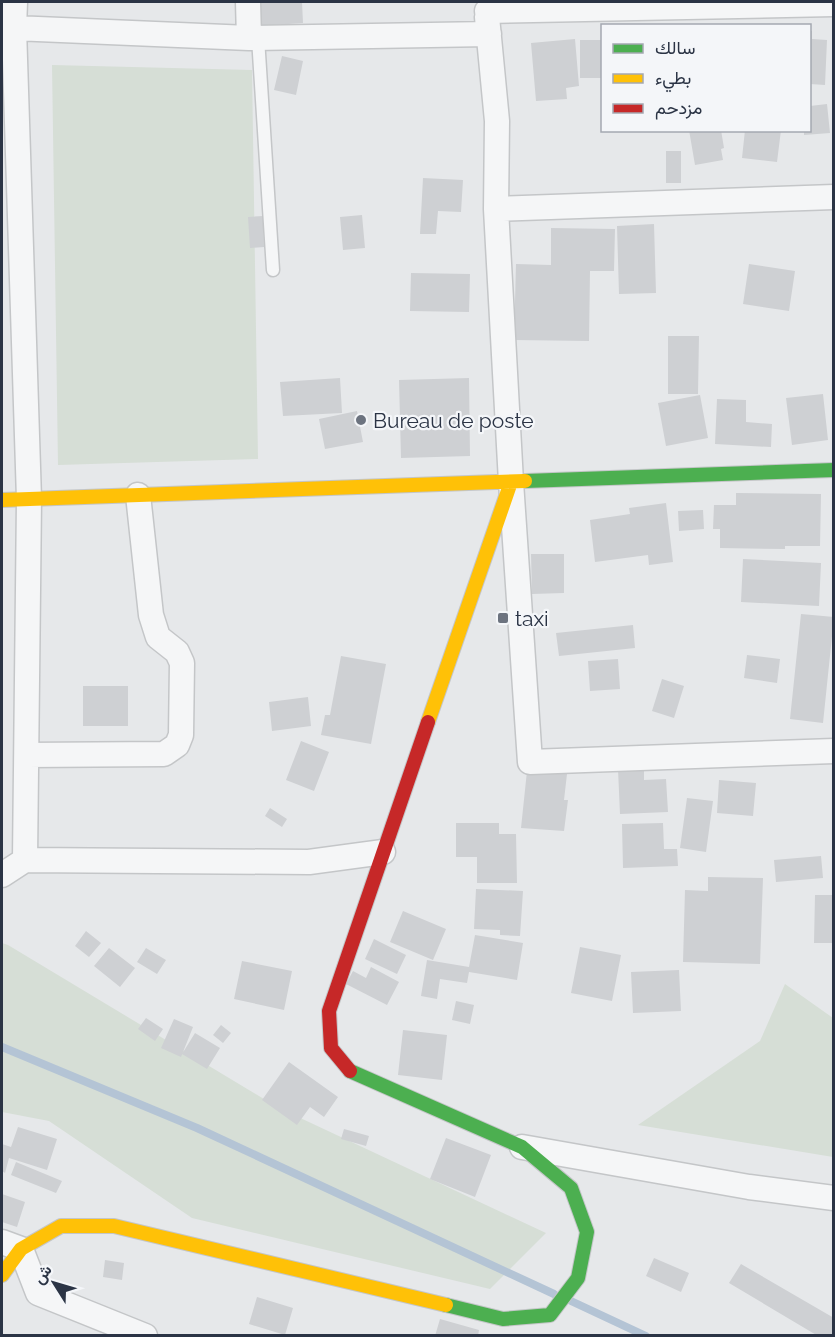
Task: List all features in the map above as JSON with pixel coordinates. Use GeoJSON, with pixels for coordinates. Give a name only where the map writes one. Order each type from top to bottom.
{"type":"FeatureCollection","features":[{"type":"Feature","properties":{"kind":"street"},"geometry":{"type":"LineString","coordinates":[[15,2],[29,499],[26,860]]}},
{"type":"Feature","properties":{"kind":"street"},"geometry":{"type":"LineString","coordinates":[[248,2],[254,38]]}},
{"type":"Feature","properties":{"kind":"street"},"geometry":{"type":"LineString","coordinates":[[14,28],[254,38],[487,15],[834,4]]}},
{"type":"Feature","properties":{"kind":"street"},"geometry":{"type":"LineString","coordinates":[[487,15],[497,121],[496,209],[530,762],[834,751]]}},
{"type":"Feature","properties":{"kind":"street"},"geometry":{"type":"LineString","coordinates":[[496,209],[834,197]]}},
{"type":"Feature","properties":{"kind":"street"},"geometry":{"type":"LineString","coordinates":[[2,500],[834,470]]}},
{"type":"Feature","properties":{"kind":"street"},"geometry":{"type":"LineString","coordinates":[[511,482],[329,1011],[331,1048],[350,1071],[522,1147],[749,1187],[834,1198]]}},
{"type":"Feature","properties":{"kind":"street"},"geometry":{"type":"LineString","coordinates":[[27,755],[164,754],[177,745],[181,735],[182,663],[177,652],[158,637],[151,615],[138,495]]}},
{"type":"Feature","properties":{"kind":"street"},"geometry":{"type":"LineString","coordinates":[[2,875],[26,860],[309,862],[383,852]]}},
{"type":"Feature","properties":{"kind":"street"},"geometry":{"type":"LineString","coordinates":[[11,1246],[61,1226],[114,1226],[503,1319],[550,1315],[578,1278],[587,1232],[571,1188],[522,1147]]}},
{"type":"Feature","properties":{"kind":"street"},"geometry":{"type":"LineString","coordinates":[[2,1275],[11,1246]]}},
{"type":"Feature","properties":{"kind":"street"},"geometry":{"type":"LineString","coordinates":[[11,1246],[38,1293],[145,1335]]}},
{"type":"Feature","properties":{"kind":"lane"},"geometry":{"type":"LineString","coordinates":[[254,38],[273,270]]}},
{"type":"Feature","properties":{"kind":"shaded area"},"geometry":{"type":"Polygon","coordinates":[[[52,65],[252,70],[258,459],[58,465],[52,65]]]}},
{"type":"Feature","properties":{"kind":"shaded area"},"geometry":{"type":"Polygon","coordinates":[[[2,943],[279,1108],[546,1233],[490,1289],[192,1218],[49,1121],[2,1112],[2,943]]]}},
{"type":"Feature","properties":{"kind":"shaded area"},"geometry":{"type":"Polygon","coordinates":[[[785,984],[833,1018],[833,1157],[638,1125],[760,1041],[785,984]]]}},
{"type":"Feature","properties":{"kind":"building"},"geometry":{"type":"Polygon","coordinates":[[[258,2],[302,2],[303,23],[259,26],[258,2]]]}},
{"type":"Feature","properties":{"kind":"building"},"geometry":{"type":"Polygon","coordinates":[[[811,31],[812,39],[827,40],[825,85],[811,84],[811,31]]]}},
{"type":"Feature","properties":{"kind":"building"},"geometry":{"type":"Polygon","coordinates":[[[575,39],[579,86],[566,88],[567,99],[536,101],[531,43],[575,39]]]}},
{"type":"Feature","properties":{"kind":"building"},"geometry":{"type":"Polygon","coordinates":[[[580,40],[601,40],[601,78],[580,78],[580,40]]]}},
{"type":"Feature","properties":{"kind":"building"},"geometry":{"type":"Polygon","coordinates":[[[282,56],[303,61],[296,95],[274,90],[282,56]]]}},
{"type":"Feature","properties":{"kind":"building"},"geometry":{"type":"Polygon","coordinates":[[[827,104],[830,133],[804,135],[804,132],[811,132],[811,106],[827,104]]]}},
{"type":"Feature","properties":{"kind":"building"},"geometry":{"type":"Polygon","coordinates":[[[689,132],[721,132],[723,160],[695,165],[689,132]]]}},
{"type":"Feature","properties":{"kind":"building"},"geometry":{"type":"Polygon","coordinates":[[[745,132],[781,132],[777,162],[742,158],[745,132]]]}},
{"type":"Feature","properties":{"kind":"building"},"geometry":{"type":"Polygon","coordinates":[[[666,151],[681,151],[681,183],[666,183],[666,151]]]}},
{"type":"Feature","properties":{"kind":"building"},"geometry":{"type":"Polygon","coordinates":[[[423,178],[463,180],[461,212],[438,211],[436,234],[420,234],[423,178]]]}},
{"type":"Feature","properties":{"kind":"building"},"geometry":{"type":"Polygon","coordinates":[[[362,215],[365,248],[343,250],[340,217],[362,215]]]}},
{"type":"Feature","properties":{"kind":"building"},"geometry":{"type":"Polygon","coordinates":[[[263,216],[264,247],[250,248],[248,217],[263,216]]]}},
{"type":"Feature","properties":{"kind":"building"},"geometry":{"type":"Polygon","coordinates":[[[654,224],[656,293],[619,294],[617,226],[654,224]]]}},
{"type":"Feature","properties":{"kind":"building"},"geometry":{"type":"Polygon","coordinates":[[[551,228],[615,229],[614,271],[590,271],[589,341],[514,340],[516,264],[551,265],[551,228]]]}},
{"type":"Feature","properties":{"kind":"building"},"geometry":{"type":"Polygon","coordinates":[[[749,264],[795,271],[789,311],[743,304],[749,264]]]}},
{"type":"Feature","properties":{"kind":"building"},"geometry":{"type":"Polygon","coordinates":[[[411,273],[470,274],[469,312],[410,311],[411,273]]]}},
{"type":"Feature","properties":{"kind":"building"},"geometry":{"type":"Polygon","coordinates":[[[668,336],[699,336],[698,394],[668,394],[668,336]]]}},
{"type":"Feature","properties":{"kind":"building"},"geometry":{"type":"Polygon","coordinates":[[[340,378],[342,413],[283,416],[280,382],[340,378]]]}},
{"type":"Feature","properties":{"kind":"building"},"geometry":{"type":"Polygon","coordinates":[[[469,378],[470,456],[401,458],[399,380],[469,378]]]}},
{"type":"Feature","properties":{"kind":"building"},"geometry":{"type":"Polygon","coordinates":[[[823,394],[828,440],[792,445],[786,398],[823,394]]]}},
{"type":"Feature","properties":{"kind":"building"},"geometry":{"type":"Polygon","coordinates":[[[700,395],[708,438],[666,446],[658,403],[700,395]]]}},
{"type":"Feature","properties":{"kind":"building"},"geometry":{"type":"Polygon","coordinates":[[[717,399],[746,400],[746,422],[772,424],[771,447],[715,444],[717,399]]]}},
{"type":"Feature","properties":{"kind":"building"},"geometry":{"type":"Polygon","coordinates":[[[357,411],[363,442],[325,449],[319,419],[357,411]]]}},
{"type":"Feature","properties":{"kind":"building"},"geometry":{"type":"Polygon","coordinates":[[[736,493],[821,494],[820,546],[785,546],[785,549],[720,548],[720,529],[713,529],[714,505],[736,505],[736,493]]]}},
{"type":"Feature","properties":{"kind":"building"},"geometry":{"type":"Polygon","coordinates":[[[666,503],[673,562],[649,565],[648,555],[595,562],[590,520],[630,514],[629,508],[666,503]]]}},
{"type":"Feature","properties":{"kind":"building"},"geometry":{"type":"Polygon","coordinates":[[[703,510],[704,529],[679,531],[678,511],[703,510]]]}},
{"type":"Feature","properties":{"kind":"building"},"geometry":{"type":"Polygon","coordinates":[[[531,554],[564,554],[564,593],[532,594],[531,554]]]}},
{"type":"Feature","properties":{"kind":"building"},"geometry":{"type":"Polygon","coordinates":[[[743,559],[821,563],[819,606],[741,602],[743,559]]]}},
{"type":"Feature","properties":{"kind":"building"},"geometry":{"type":"Polygon","coordinates":[[[801,614],[834,617],[823,723],[790,719],[801,614]]]}},
{"type":"Feature","properties":{"kind":"building"},"geometry":{"type":"Polygon","coordinates":[[[633,625],[635,648],[559,656],[556,633],[633,625]]]}},
{"type":"Feature","properties":{"kind":"building"},"geometry":{"type":"Polygon","coordinates":[[[747,655],[780,659],[777,683],[744,678],[747,655]]]}},
{"type":"Feature","properties":{"kind":"building"},"geometry":{"type":"Polygon","coordinates":[[[341,656],[386,664],[371,744],[321,735],[325,715],[330,715],[341,656]]]}},
{"type":"Feature","properties":{"kind":"building"},"geometry":{"type":"Polygon","coordinates":[[[618,659],[620,689],[590,691],[588,661],[618,659]]]}},
{"type":"Feature","properties":{"kind":"building"},"geometry":{"type":"Polygon","coordinates":[[[662,679],[684,686],[674,718],[652,711],[662,679]]]}},
{"type":"Feature","properties":{"kind":"building"},"geometry":{"type":"Polygon","coordinates":[[[83,686],[128,686],[128,726],[83,726],[83,686]]]}},
{"type":"Feature","properties":{"kind":"building"},"geometry":{"type":"Polygon","coordinates":[[[308,697],[311,726],[272,731],[269,702],[308,697]]]}},
{"type":"Feature","properties":{"kind":"building"},"geometry":{"type":"Polygon","coordinates":[[[301,741],[329,752],[314,791],[286,780],[301,741]]]}},
{"type":"Feature","properties":{"kind":"building"},"geometry":{"type":"Polygon","coordinates":[[[644,768],[644,780],[666,779],[668,812],[620,814],[618,769],[644,768]]]}},
{"type":"Feature","properties":{"kind":"building"},"geometry":{"type":"Polygon","coordinates":[[[527,771],[567,774],[564,800],[568,800],[564,831],[521,828],[527,771]]]}},
{"type":"Feature","properties":{"kind":"building"},"geometry":{"type":"Polygon","coordinates":[[[719,780],[756,783],[753,816],[717,813],[719,780]]]}},
{"type":"Feature","properties":{"kind":"building"},"geometry":{"type":"Polygon","coordinates":[[[687,798],[713,801],[706,852],[680,848],[687,798]]]}},
{"type":"Feature","properties":{"kind":"building"},"geometry":{"type":"Polygon","coordinates":[[[270,808],[287,819],[282,827],[265,816],[270,808]]]}},
{"type":"Feature","properties":{"kind":"building"},"geometry":{"type":"Polygon","coordinates":[[[456,823],[499,823],[499,834],[516,834],[517,883],[477,883],[477,857],[456,857],[456,823]]]}},
{"type":"Feature","properties":{"kind":"building"},"geometry":{"type":"Polygon","coordinates":[[[663,823],[664,849],[677,849],[678,866],[623,868],[622,824],[663,823]]]}},
{"type":"Feature","properties":{"kind":"building"},"geometry":{"type":"Polygon","coordinates":[[[821,856],[823,878],[776,882],[774,860],[821,856]]]}},
{"type":"Feature","properties":{"kind":"building"},"geometry":{"type":"Polygon","coordinates":[[[708,877],[763,878],[760,964],[683,962],[685,890],[708,891],[708,877]]]}},
{"type":"Feature","properties":{"kind":"building"},"geometry":{"type":"Polygon","coordinates":[[[476,889],[523,891],[520,936],[500,935],[500,930],[474,929],[476,889]]]}},
{"type":"Feature","properties":{"kind":"building"},"geometry":{"type":"Polygon","coordinates":[[[815,895],[834,895],[834,943],[814,943],[815,895]]]}},
{"type":"Feature","properties":{"kind":"building"},"geometry":{"type":"Polygon","coordinates":[[[403,911],[446,929],[433,960],[390,942],[403,911]]]}},
{"type":"Feature","properties":{"kind":"building"},"geometry":{"type":"Polygon","coordinates":[[[86,931],[101,943],[89,957],[75,946],[86,931]]]}},
{"type":"Feature","properties":{"kind":"building"},"geometry":{"type":"Polygon","coordinates":[[[475,935],[523,943],[517,980],[469,972],[467,983],[440,979],[437,999],[421,996],[427,960],[469,967],[475,935]]]}},
{"type":"Feature","properties":{"kind":"building"},"geometry":{"type":"Polygon","coordinates":[[[374,939],[406,955],[397,974],[365,959],[374,939]]]}},
{"type":"Feature","properties":{"kind":"building"},"geometry":{"type":"Polygon","coordinates":[[[580,947],[621,955],[612,1001],[571,993],[580,947]]]}},
{"type":"Feature","properties":{"kind":"building"},"geometry":{"type":"Polygon","coordinates":[[[109,948],[135,968],[120,987],[94,966],[109,948]]]}},
{"type":"Feature","properties":{"kind":"building"},"geometry":{"type":"Polygon","coordinates":[[[146,948],[166,960],[157,974],[137,962],[146,948]]]}},
{"type":"Feature","properties":{"kind":"building"},"geometry":{"type":"Polygon","coordinates":[[[242,961],[292,971],[284,1010],[234,999],[242,961]]]}},
{"type":"Feature","properties":{"kind":"building"},"geometry":{"type":"Polygon","coordinates":[[[371,967],[399,982],[387,1005],[346,984],[353,971],[366,978],[371,967]]]}},
{"type":"Feature","properties":{"kind":"building"},"geometry":{"type":"Polygon","coordinates":[[[679,970],[681,1011],[633,1013],[631,972],[679,970]]]}},
{"type":"Feature","properties":{"kind":"building"},"geometry":{"type":"Polygon","coordinates":[[[456,1001],[474,1005],[470,1024],[452,1020],[456,1001]]]}},
{"type":"Feature","properties":{"kind":"building"},"geometry":{"type":"Polygon","coordinates":[[[146,1018],[163,1029],[155,1041],[138,1029],[146,1018]]]}},
{"type":"Feature","properties":{"kind":"building"},"geometry":{"type":"Polygon","coordinates":[[[174,1019],[193,1027],[181,1057],[161,1048],[174,1019]]]}},
{"type":"Feature","properties":{"kind":"building"},"geometry":{"type":"Polygon","coordinates":[[[221,1025],[231,1033],[223,1043],[213,1035],[221,1025]]]}},
{"type":"Feature","properties":{"kind":"building"},"geometry":{"type":"Polygon","coordinates":[[[403,1030],[447,1035],[442,1080],[398,1075],[403,1030]]]}},
{"type":"Feature","properties":{"kind":"building"},"geometry":{"type":"Polygon","coordinates":[[[195,1033],[220,1048],[207,1069],[182,1054],[195,1033]]]}},
{"type":"Feature","properties":{"kind":"building"},"geometry":{"type":"Polygon","coordinates":[[[289,1062],[338,1097],[324,1117],[310,1107],[297,1125],[262,1100],[289,1062]]]}},
{"type":"Feature","properties":{"kind":"building"},"geometry":{"type":"Polygon","coordinates":[[[18,1127],[57,1139],[47,1170],[9,1158],[5,1173],[2,1171],[2,1144],[11,1147],[18,1127]]]}},
{"type":"Feature","properties":{"kind":"building"},"geometry":{"type":"Polygon","coordinates":[[[344,1129],[369,1136],[366,1146],[341,1139],[344,1129]]]}},
{"type":"Feature","properties":{"kind":"building"},"geometry":{"type":"Polygon","coordinates":[[[446,1138],[491,1155],[475,1197],[430,1179],[446,1138]]]}},
{"type":"Feature","properties":{"kind":"building"},"geometry":{"type":"Polygon","coordinates":[[[16,1162],[62,1181],[56,1193],[11,1175],[16,1162]]]}},
{"type":"Feature","properties":{"kind":"building"},"geometry":{"type":"Polygon","coordinates":[[[2,1194],[25,1202],[17,1227],[2,1222],[2,1194]]]}},
{"type":"Feature","properties":{"kind":"building"},"geometry":{"type":"Polygon","coordinates":[[[654,1258],[689,1273],[681,1292],[646,1276],[654,1258]]]}},
{"type":"Feature","properties":{"kind":"building"},"geometry":{"type":"Polygon","coordinates":[[[105,1260],[124,1263],[122,1280],[103,1277],[105,1260]]]}},
{"type":"Feature","properties":{"kind":"building"},"geometry":{"type":"Polygon","coordinates":[[[741,1264],[834,1318],[834,1336],[818,1336],[729,1283],[741,1264]]]}},
{"type":"Feature","properties":{"kind":"building"},"geometry":{"type":"Polygon","coordinates":[[[257,1297],[293,1308],[285,1335],[249,1324],[257,1297]]]}},
{"type":"Feature","properties":{"kind":"building"},"geometry":{"type":"Polygon","coordinates":[[[440,1319],[479,1330],[478,1336],[435,1336],[440,1319]]]}},
{"type":"Feature","properties":{"kind":"waterway"},"geometry":{"type":"LineString","coordinates":[[2,1047],[197,1128],[554,1294]]}},
{"type":"Feature","properties":{"kind":"waterway"},"geometry":{"type":"LineString","coordinates":[[571,1301],[646,1336]]}},
{"type":"Feature","properties":{"kind":"traffic: fast"},"geometry":{"type":"LineString","coordinates":[[525,481],[834,470]]}},
{"type":"Feature","properties":{"kind":"traffic: fast"},"geometry":{"type":"LineString","coordinates":[[350,1071],[522,1147],[571,1188],[587,1232],[578,1278],[550,1315],[503,1319],[446,1305]]}},
{"type":"Feature","properties":{"kind":"traffic: slow"},"geometry":{"type":"LineString","coordinates":[[2,500],[525,481]]}},
{"type":"Feature","properties":{"kind":"traffic: slow"},"geometry":{"type":"LineString","coordinates":[[428,722],[511,482]]}},
{"type":"Feature","properties":{"kind":"traffic: slow"},"geometry":{"type":"LineString","coordinates":[[2,1275],[21,1249],[61,1226],[114,1226],[446,1305]]}},
{"type":"Feature","properties":{"kind":"traffic: jam"},"geometry":{"type":"LineString","coordinates":[[350,1071],[331,1048],[329,1011],[428,722]]}},
{"type":"Feature","properties":{"kind":"place","name":"Bureau de poste"},"geometry":{"type":"Point","coordinates":[361,420]}},
{"type":"Feature","properties":{"kind":"place","name":"taxi"},"geometry":{"type":"Point","coordinates":[503,618]}}]}
